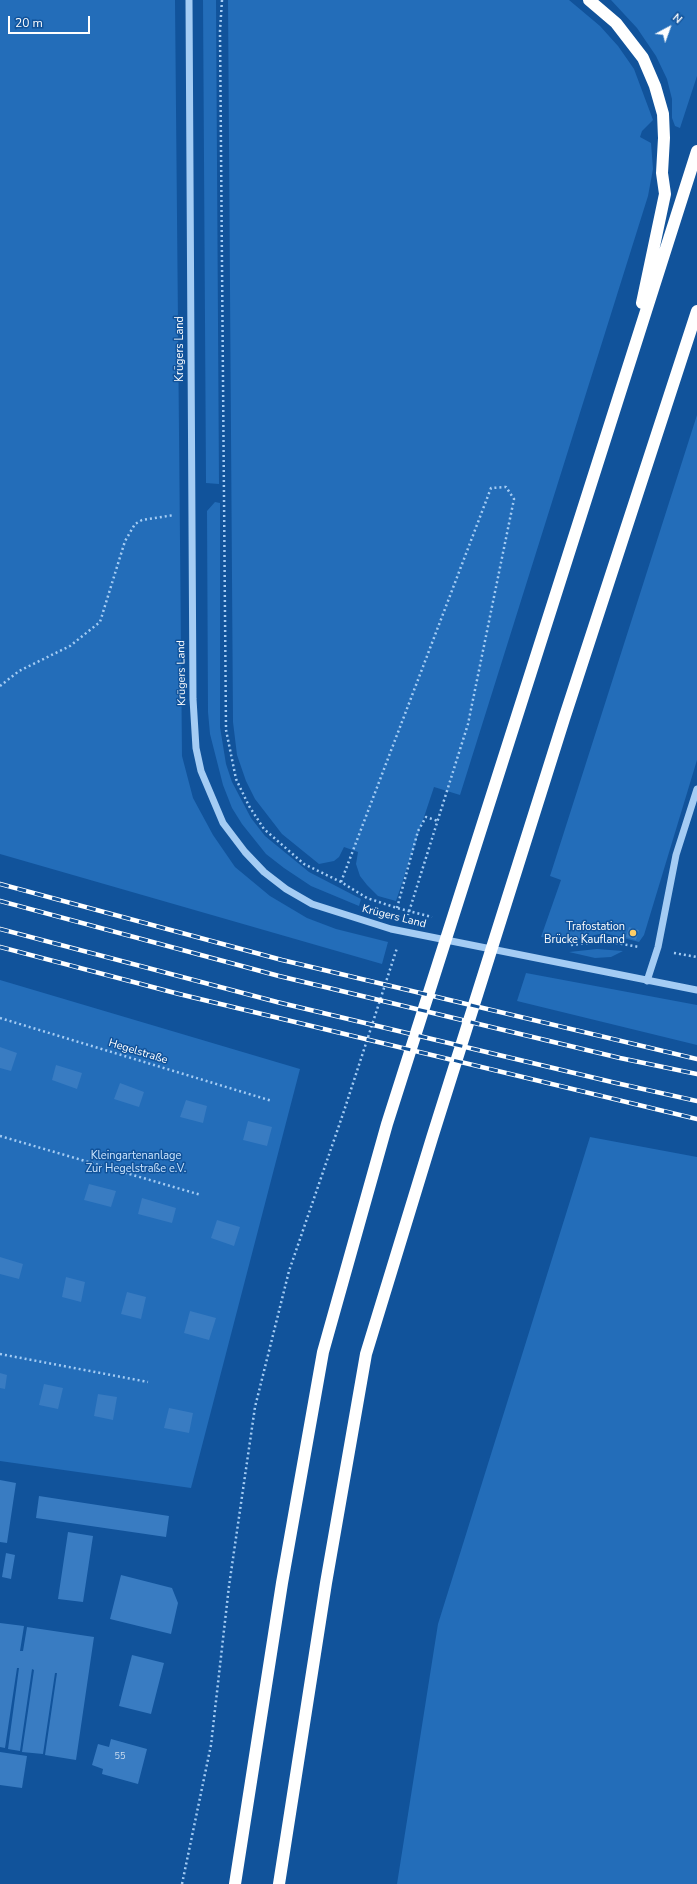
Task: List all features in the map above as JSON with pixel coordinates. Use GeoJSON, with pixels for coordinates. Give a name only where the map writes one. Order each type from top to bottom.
{"type":"FeatureCollection","features":[{"type":"Feature","properties":{"kind":"highway"},"geometry":{"type":"LineString","coordinates":[[589,0],[616,23],[643,58],[655,86],[663,114],[664,138],[662,172],[665,194],[627,372]]}},
{"type":"Feature","properties":{"kind":"highway"},"geometry":{"type":"LineString","coordinates":[[235,1884],[282,1583],[323,1352],[387,1124],[697,151]]}},
{"type":"Feature","properties":{"kind":"highway"},"geometry":{"type":"LineString","coordinates":[[279,1884],[326,1583],[366,1354],[432,1138],[521,861],[564,719],[697,312]]}},
{"type":"Feature","properties":{"kind":"highway"},"geometry":{"type":"LineString","coordinates":[[688,342],[697,323]]}},
{"type":"Feature","properties":{"kind":"street","name":"Krügers Land"},"geometry":{"type":"LineString","coordinates":[[189,0],[193,700],[196,748],[201,771],[223,823],[245,852],[264,872],[286,889],[312,904],[391,929],[697,990]]}},
{"type":"Feature","properties":{"kind":"street"},"geometry":{"type":"LineString","coordinates":[[647,981],[657,950],[676,855],[697,789]]}},
{"type":"Feature","properties":{"kind":"path"},"geometry":{"type":"LineString","coordinates":[[222,0],[220,39],[226,730],[236,779],[249,806],[264,829],[304,864],[341,882],[367,898],[435,918]]}},
{"type":"Feature","properties":{"kind":"path"},"geometry":{"type":"LineString","coordinates":[[341,882],[491,488],[506,488],[514,499],[468,724],[408,917]]}},
{"type":"Feature","properties":{"kind":"path"},"geometry":{"type":"LineString","coordinates":[[0,686],[19,671],[70,646],[100,622],[125,541],[135,524],[142,520],[192,512]]}},
{"type":"Feature","properties":{"kind":"path"},"geometry":{"type":"LineString","coordinates":[[397,908],[418,830],[426,817],[438,821]]}},
{"type":"Feature","properties":{"kind":"path"},"geometry":{"type":"LineString","coordinates":[[566,946],[605,941],[697,958]]}},
{"type":"Feature","properties":{"kind":"path"},"geometry":{"type":"LineString","coordinates":[[182,1884],[211,1745],[229,1586],[255,1407],[289,1271],[398,947]]}},
{"type":"Feature","properties":{"kind":"path","name":"Hegelstraße"},"geometry":{"type":"LineString","coordinates":[[0,1018],[272,1101]]}},
{"type":"Feature","properties":{"kind":"path"},"geometry":{"type":"LineString","coordinates":[[0,1136],[201,1195]]}},
{"type":"Feature","properties":{"kind":"path"},"geometry":{"type":"LineString","coordinates":[[0,1354],[148,1382]]}},
{"type":"Feature","properties":{"kind":"green space"},"geometry":{"type":"Polygon","coordinates":[[[0,0],[175,0],[182,756],[193,798],[213,835],[235,867],[270,896],[307,918],[336,929],[388,942],[382,964],[0,854],[0,0]]]}},
{"type":"Feature","properties":{"kind":"green space"},"geometry":{"type":"Polygon","coordinates":[[[203,0],[216,0],[219,484],[206,483],[203,0]]]}},
{"type":"Feature","properties":{"kind":"green space"},"geometry":{"type":"Polygon","coordinates":[[[228,0],[569,0],[600,26],[618,46],[634,69],[653,120],[642,131],[640,137],[651,143],[653,169],[648,196],[460,795],[434,787],[396,901],[378,896],[360,876],[356,864],[358,852],[344,847],[339,857],[334,861],[319,864],[282,834],[255,799],[246,781],[237,755],[233,722],[228,0]]]}},
{"type":"Feature","properties":{"kind":"green space"},"geometry":{"type":"Polygon","coordinates":[[[611,0],[697,0],[697,76],[680,128],[675,126],[672,118],[672,99],[667,79],[656,56],[637,28],[611,0]]]}},
{"type":"Feature","properties":{"kind":"green space"},"geometry":{"type":"Polygon","coordinates":[[[697,415],[697,760],[644,935],[639,942],[604,933],[577,939],[560,940],[541,937],[561,880],[550,876],[697,415]]]}},
{"type":"Feature","properties":{"kind":"green space"},"geometry":{"type":"Polygon","coordinates":[[[215,502],[220,503],[220,727],[226,764],[232,782],[251,818],[265,836],[309,872],[361,899],[359,906],[311,886],[266,854],[242,824],[232,808],[223,785],[210,734],[208,712],[207,511],[215,502]]]}},
{"type":"Feature","properties":{"kind":"green space"},"geometry":{"type":"Polygon","coordinates":[[[597,949],[623,951],[611,957],[595,958],[569,952],[597,949]]]}},
{"type":"Feature","properties":{"kind":"green space"},"geometry":{"type":"Polygon","coordinates":[[[526,973],[697,1005],[697,1045],[517,1001],[526,973]]]}},
{"type":"Feature","properties":{"kind":"green space","name":"Kleingartenanlage Zur Hegelstraße e.V."},"geometry":{"type":"Polygon","coordinates":[[[0,980],[300,1069],[191,1488],[0,1461],[0,980]]]}},
{"type":"Feature","properties":{"kind":"green space"},"geometry":{"type":"Polygon","coordinates":[[[590,1137],[697,1157],[697,1884],[397,1884],[438,1624],[590,1137]]]}},
{"type":"Feature","properties":{"kind":"building","name":"Trafostation Brücke Kaufland"},"geometry":{"type":"Polygon","coordinates":[[[629,927],[639,930],[636,940],[626,937],[629,927]]]}},
{"type":"Feature","properties":{"kind":"building"},"geometry":{"type":"Polygon","coordinates":[[[0,1047],[17,1053],[11,1071],[0,1068],[0,1047]]]}},
{"type":"Feature","properties":{"kind":"building"},"geometry":{"type":"Polygon","coordinates":[[[56,1065],[82,1073],[77,1089],[52,1080],[56,1065]]]}},
{"type":"Feature","properties":{"kind":"building"},"geometry":{"type":"Polygon","coordinates":[[[120,1083],[144,1092],[139,1107],[114,1099],[120,1083]]]}},
{"type":"Feature","properties":{"kind":"building"},"geometry":{"type":"Polygon","coordinates":[[[186,1100],[207,1106],[203,1123],[180,1117],[186,1100]]]}},
{"type":"Feature","properties":{"kind":"building"},"geometry":{"type":"Polygon","coordinates":[[[248,1121],[272,1127],[267,1146],[243,1140],[248,1121]]]}},
{"type":"Feature","properties":{"kind":"building"},"geometry":{"type":"Polygon","coordinates":[[[89,1184],[116,1191],[111,1207],[84,1200],[89,1184]]]}},
{"type":"Feature","properties":{"kind":"building"},"geometry":{"type":"Polygon","coordinates":[[[142,1198],[176,1208],[172,1223],[138,1214],[142,1198]]]}},
{"type":"Feature","properties":{"kind":"building"},"geometry":{"type":"Polygon","coordinates":[[[217,1220],[240,1227],[234,1246],[211,1238],[217,1220]]]}},
{"type":"Feature","properties":{"kind":"building"},"geometry":{"type":"Polygon","coordinates":[[[0,1257],[23,1264],[19,1279],[0,1274],[0,1257]]]}},
{"type":"Feature","properties":{"kind":"building"},"geometry":{"type":"Polygon","coordinates":[[[66,1277],[85,1282],[81,1302],[62,1297],[66,1277]]]}},
{"type":"Feature","properties":{"kind":"building"},"geometry":{"type":"Polygon","coordinates":[[[127,1292],[146,1297],[141,1319],[121,1314],[127,1292]]]}},
{"type":"Feature","properties":{"kind":"building"},"geometry":{"type":"Polygon","coordinates":[[[190,1311],[216,1318],[209,1340],[184,1333],[190,1311]]]}},
{"type":"Feature","properties":{"kind":"building"},"geometry":{"type":"Polygon","coordinates":[[[0,1373],[7,1375],[5,1389],[0,1388],[0,1373]]]}},
{"type":"Feature","properties":{"kind":"building"},"geometry":{"type":"Polygon","coordinates":[[[44,1384],[63,1388],[58,1409],[39,1405],[44,1384]]]}},
{"type":"Feature","properties":{"kind":"building"},"geometry":{"type":"Polygon","coordinates":[[[98,1394],[117,1397],[113,1420],[94,1416],[98,1394]]]}},
{"type":"Feature","properties":{"kind":"building"},"geometry":{"type":"Polygon","coordinates":[[[169,1408],[193,1413],[189,1433],[164,1428],[169,1408]]]}},
{"type":"Feature","properties":{"kind":"building"},"geometry":{"type":"Polygon","coordinates":[[[0,1480],[16,1483],[7,1543],[0,1542],[0,1480]]]}},
{"type":"Feature","properties":{"kind":"building"},"geometry":{"type":"Polygon","coordinates":[[[39,1496],[169,1516],[166,1537],[36,1518],[39,1496]]]}},
{"type":"Feature","properties":{"kind":"building"},"geometry":{"type":"Polygon","coordinates":[[[68,1532],[93,1536],[83,1602],[58,1599],[68,1532]]]}},
{"type":"Feature","properties":{"kind":"building"},"geometry":{"type":"Polygon","coordinates":[[[6,1553],[15,1555],[11,1579],[2,1577],[6,1553]]]}},
{"type":"Feature","properties":{"kind":"building"},"geometry":{"type":"Polygon","coordinates":[[[121,1575],[172,1588],[178,1603],[171,1634],[110,1619],[121,1575]]]}},
{"type":"Feature","properties":{"kind":"building"},"geometry":{"type":"Polygon","coordinates":[[[0,1623],[24,1626],[20,1651],[23,1651],[27,1627],[94,1637],[76,1760],[45,1755],[57,1673],[55,1673],[43,1754],[22,1752],[34,1670],[32,1669],[20,1751],[8,1749],[19,1668],[17,1668],[5,1748],[0,1747],[0,1623]]]}},
{"type":"Feature","properties":{"kind":"building"},"geometry":{"type":"Polygon","coordinates":[[[132,1655],[164,1663],[151,1714],[119,1706],[132,1655]]]}},
{"type":"Feature","properties":{"kind":"building"},"geometry":{"type":"Polygon","coordinates":[[[111,1739],[147,1749],[138,1784],[102,1774],[103,1769],[92,1765],[98,1744],[109,1747],[111,1739]]]}},
{"type":"Feature","properties":{"kind":"building"},"geometry":{"type":"Polygon","coordinates":[[[0,1752],[27,1756],[22,1788],[0,1785],[0,1752]]]}},
{"type":"Feature","properties":{"kind":"railway"},"geometry":{"type":"LineString","coordinates":[[0,884],[282,960],[697,1059]]}},
{"type":"Feature","properties":{"kind":"railway"},"geometry":{"type":"LineString","coordinates":[[0,901],[279,976],[620,1058],[697,1074]]}},
{"type":"Feature","properties":{"kind":"railway"},"geometry":{"type":"LineString","coordinates":[[0,929],[277,1002],[697,1101]]}},
{"type":"Feature","properties":{"kind":"railway"},"geometry":{"type":"LineString","coordinates":[[0,947],[179,994],[697,1119]]}},
{"type":"Feature","properties":{"kind":"place","name":"Trafostation Brücke Kaufland"},"geometry":{"type":"Point","coordinates":[633,933]}}]}
